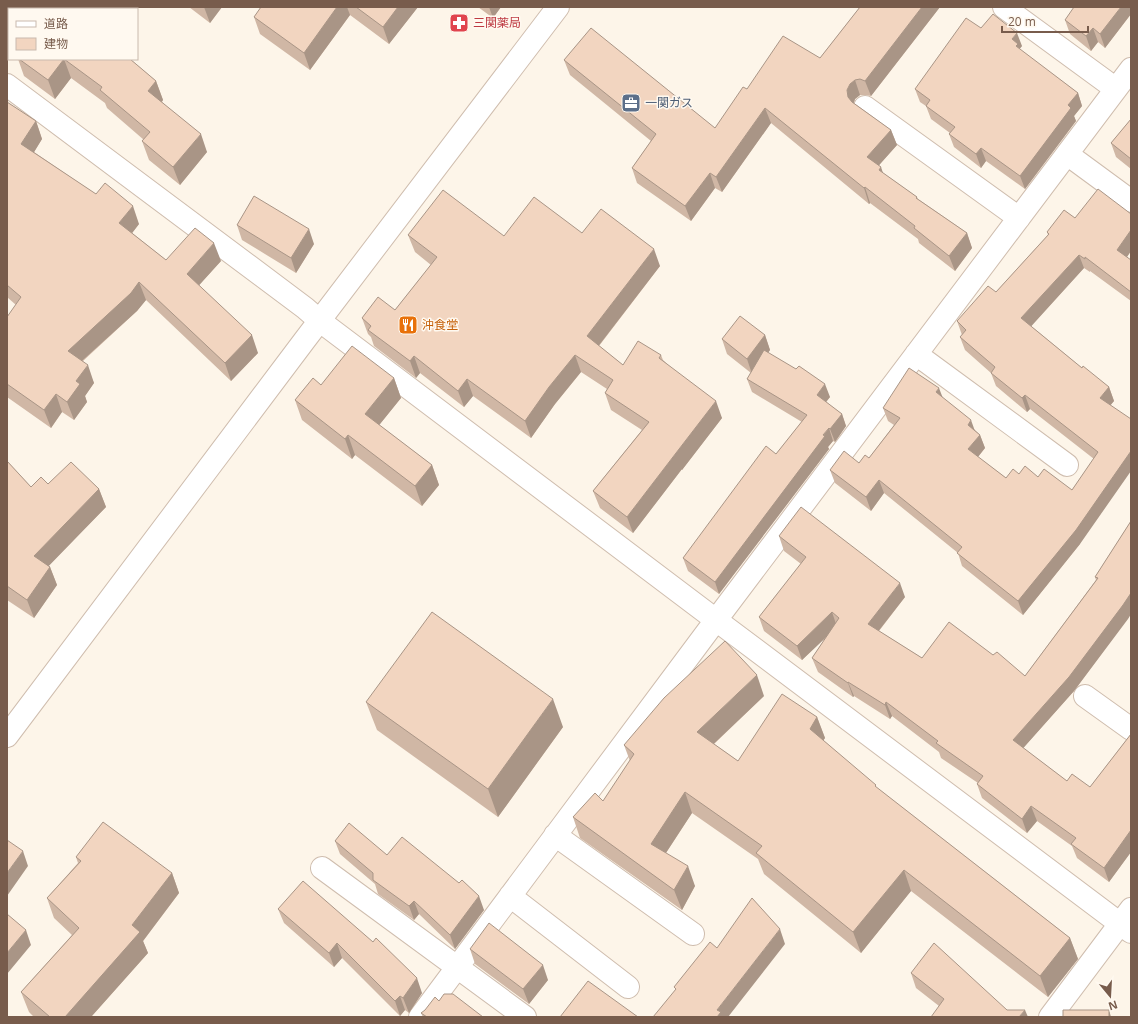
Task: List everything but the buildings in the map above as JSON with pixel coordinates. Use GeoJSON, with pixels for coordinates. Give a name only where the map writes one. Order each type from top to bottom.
{"type":"FeatureCollection","features":[{"type":"Feature","properties":{"kind":"street"},"geometry":{"type":"LineString","coordinates":[[7,736],[558,7]]}},
{"type":"Feature","properties":{"kind":"street"},"geometry":{"type":"LineString","coordinates":[[1004,7],[1116,90]]}},
{"type":"Feature","properties":{"kind":"street"},"geometry":{"type":"LineString","coordinates":[[420,1017],[716,620],[1131,69]]}},
{"type":"Feature","properties":{"kind":"street"},"geometry":{"type":"LineString","coordinates":[[7,85],[305,308],[320,321],[716,620],[1127,922],[1050,1017]]}},
{"type":"Feature","properties":{"kind":"street"},"geometry":{"type":"LineString","coordinates":[[865,107],[1019,218]]}},
{"type":"Feature","properties":{"kind":"street"},"geometry":{"type":"LineString","coordinates":[[1067,154],[1131,201]]}},
{"type":"Feature","properties":{"kind":"street"},"geometry":{"type":"LineString","coordinates":[[916,354],[1067,465]]}},
{"type":"Feature","properties":{"kind":"street"},"geometry":{"type":"LineString","coordinates":[[1085,696],[1131,729]]}},
{"type":"Feature","properties":{"kind":"street"},"geometry":{"type":"LineString","coordinates":[[555,835],[693,934]]}},
{"type":"Feature","properties":{"kind":"street"},"geometry":{"type":"LineString","coordinates":[[322,868],[525,1017]]}},
{"type":"Feature","properties":{"kind":"street"},"geometry":{"type":"LineString","coordinates":[[510,896],[628,987]]}},
{"type":"Feature","properties":{"kind":"place","name":"三関薬局"},"geometry":{"type":"Point","coordinates":[459,23]}},
{"type":"Feature","properties":{"kind":"place","name":"一関ガス"},"geometry":{"type":"Point","coordinates":[631,103]}},
{"type":"Feature","properties":{"kind":"place","name":"沖食堂"},"geometry":{"type":"Point","coordinates":[408,325]}}]}
